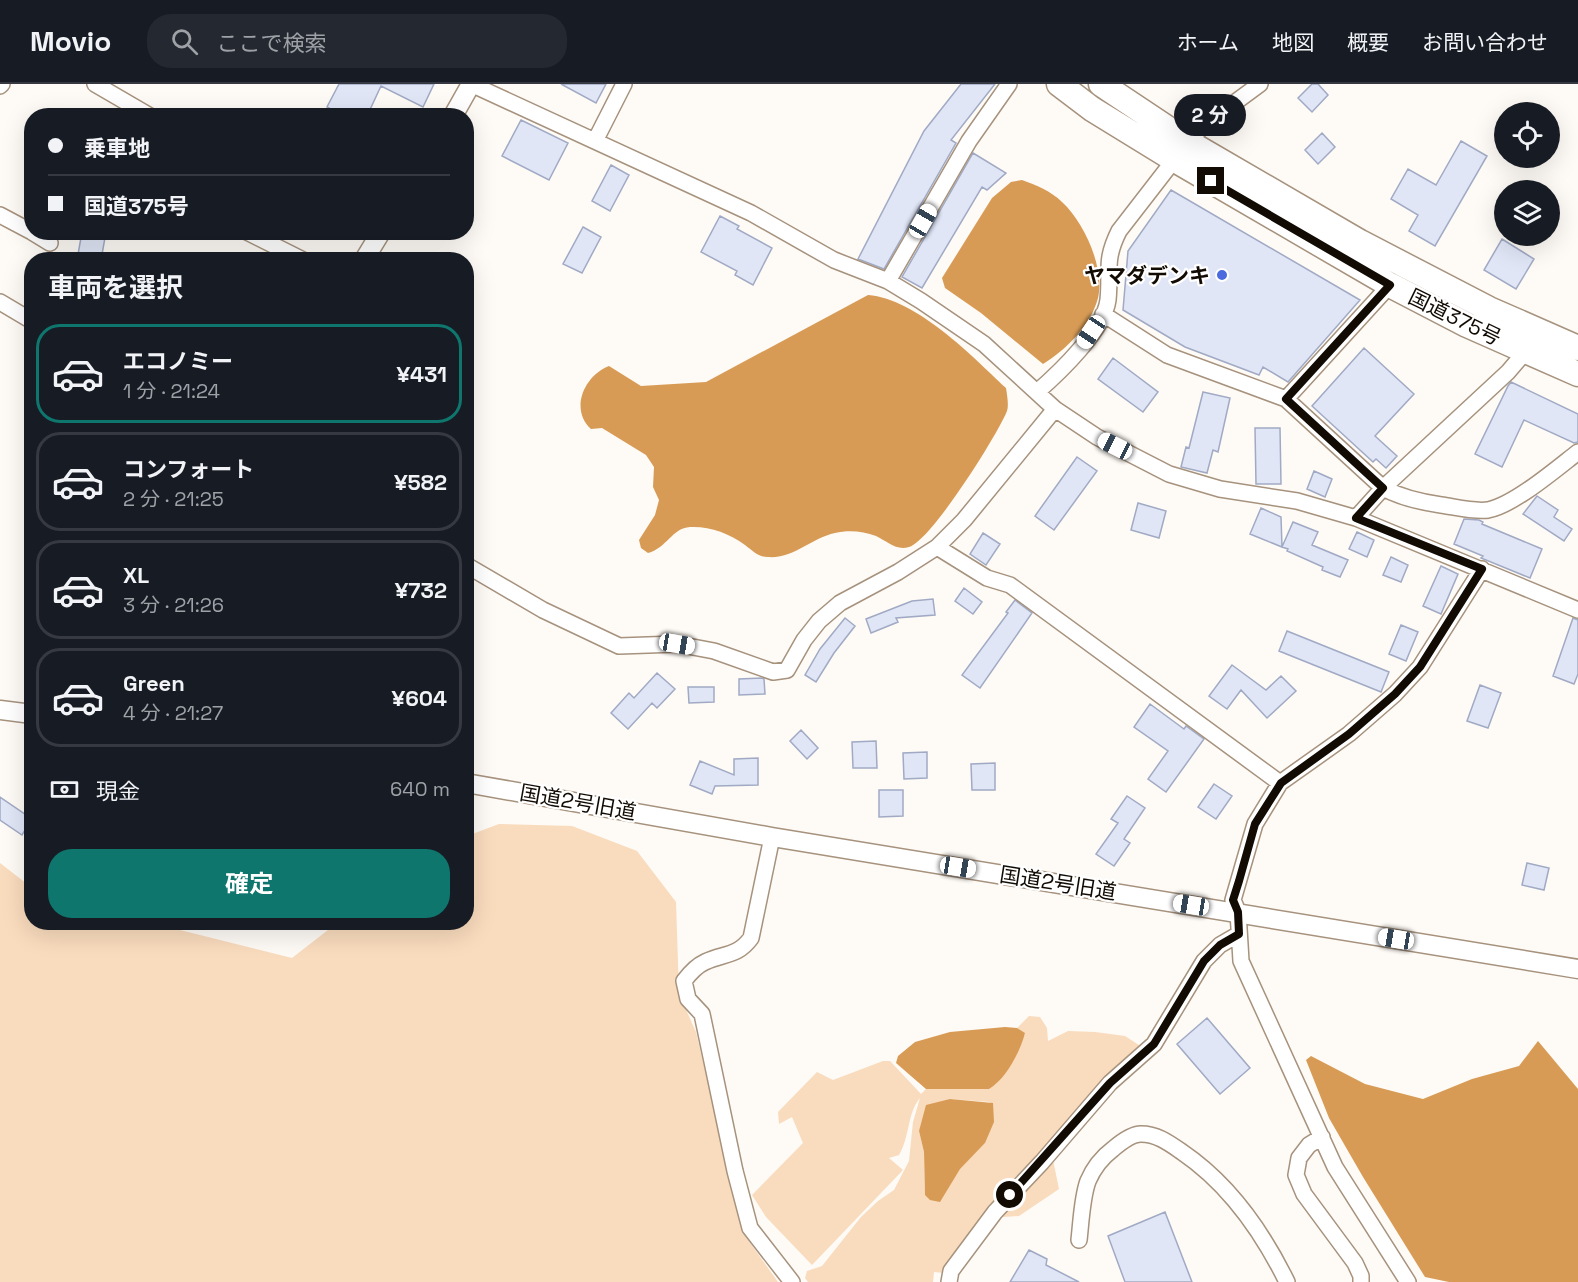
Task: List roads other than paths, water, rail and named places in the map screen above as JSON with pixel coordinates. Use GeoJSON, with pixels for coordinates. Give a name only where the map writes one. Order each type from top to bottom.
{"type":"FeatureCollection","features":[{"type":"Feature","properties":{"kind":"highway","name":"国道375号"},"geometry":{"type":"LineString","coordinates":[[1059,84],[1092,109],[1181,151],[1489,309],[1578,348]]}},
{"type":"Feature","properties":{"kind":"highway","name":"国道375号"},"geometry":{"type":"LineString","coordinates":[[1101,84],[1181,151],[1390,285],[1467,325],[1578,374]]}},
{"type":"Feature","properties":{"kind":"street"},"geometry":{"type":"LineString","coordinates":[[95,84],[136,108]]}},
{"type":"Feature","properties":{"kind":"street"},"geometry":{"type":"LineString","coordinates":[[458,108],[471,84],[751,213],[834,260],[888,281],[984,344],[1055,409],[1097,436],[1169,474],[1220,489],[1297,501],[1356,518],[1578,610]]}},
{"type":"Feature","properties":{"kind":"street"},"geometry":{"type":"LineString","coordinates":[[595,141],[624,84]]}},
{"type":"Feature","properties":{"kind":"street"},"geometry":{"type":"LineString","coordinates":[[888,281],[969,141],[1009,84]]}},
{"type":"Feature","properties":{"kind":"street"},"geometry":{"type":"LineString","coordinates":[[1037,392],[1064,369],[1104,314],[1107,301],[1108,258],[1119,231],[1203,126],[1260,84]]}},
{"type":"Feature","properties":{"kind":"street"},"geometry":{"type":"LineString","coordinates":[[0,215],[24,228]]}},
{"type":"Feature","properties":{"kind":"street"},"geometry":{"type":"LineString","coordinates":[[45,240],[50,243]]}},
{"type":"Feature","properties":{"kind":"street"},"geometry":{"type":"LineString","coordinates":[[263,240],[287,252]]}},
{"type":"Feature","properties":{"kind":"street"},"geometry":{"type":"LineString","coordinates":[[1286,399],[1390,285]]}},
{"type":"Feature","properties":{"kind":"street"},"geometry":{"type":"LineString","coordinates":[[0,302],[24,316]]}},
{"type":"Feature","properties":{"kind":"street"},"geometry":{"type":"LineString","coordinates":[[1104,314],[1167,355],[1286,399],[1383,488],[1398,496],[1419,502],[1487,510],[1502,505],[1525,491],[1578,452]]}},
{"type":"Feature","properties":{"kind":"street"},"geometry":{"type":"LineString","coordinates":[[1356,518],[1383,488],[1508,372],[1525,351]]}},
{"type":"Feature","properties":{"kind":"street"},"geometry":{"type":"LineString","coordinates":[[474,570],[543,610],[619,645],[677,644],[714,651],[772,672],[787,670],[804,640],[819,621],[840,603],[898,572],[937,547],[964,520],[1055,409]]}},
{"type":"Feature","properties":{"kind":"street"},"geometry":{"type":"LineString","coordinates":[[937,547],[987,578],[1010,585],[1281,783]]}},
{"type":"Feature","properties":{"kind":"street"},"geometry":{"type":"LineString","coordinates":[[1408,1282],[1335,1167],[1241,961],[1238,912],[1233,900],[1255,824],[1281,783],[1349,734],[1395,694],[1420,667],[1482,569]]}},
{"type":"Feature","properties":{"kind":"street"},"geometry":{"type":"LineString","coordinates":[[0,710],[24,713]]}},
{"type":"Feature","properties":{"kind":"street","name":"国道2号旧道"},"geometry":{"type":"LineString","coordinates":[[474,784],[772,837],[1578,969]]}},
{"type":"Feature","properties":{"kind":"street"},"geometry":{"type":"LineString","coordinates":[[772,837],[751,938],[743,949],[704,962],[684,981],[688,999],[702,1014],[735,1172],[750,1228],[792,1282]]}},
{"type":"Feature","properties":{"kind":"street"},"geometry":{"type":"LineString","coordinates":[[949,1282],[951,1271],[995,1212],[1042,1162],[1110,1083],[1154,1044],[1204,961],[1220,945],[1239,934]]}},
{"type":"Feature","properties":{"kind":"street"},"geometry":{"type":"LineString","coordinates":[[1078,1240],[1087,1184],[1099,1160],[1120,1142],[1139,1134],[1155,1137],[1163,1139],[1195,1160],[1223,1184],[1245,1211],[1287,1282]]}},
{"type":"Feature","properties":{"kind":"street"},"geometry":{"type":"LineString","coordinates":[[1322,1137],[1309,1145],[1299,1158],[1296,1175],[1304,1194],[1355,1263],[1361,1276],[1361,1282]]}},
{"type":"Feature","properties":{"kind":"place","name":"ヤマダデンキ"},"geometry":{"type":"Point","coordinates":[1222,275]}}]}
